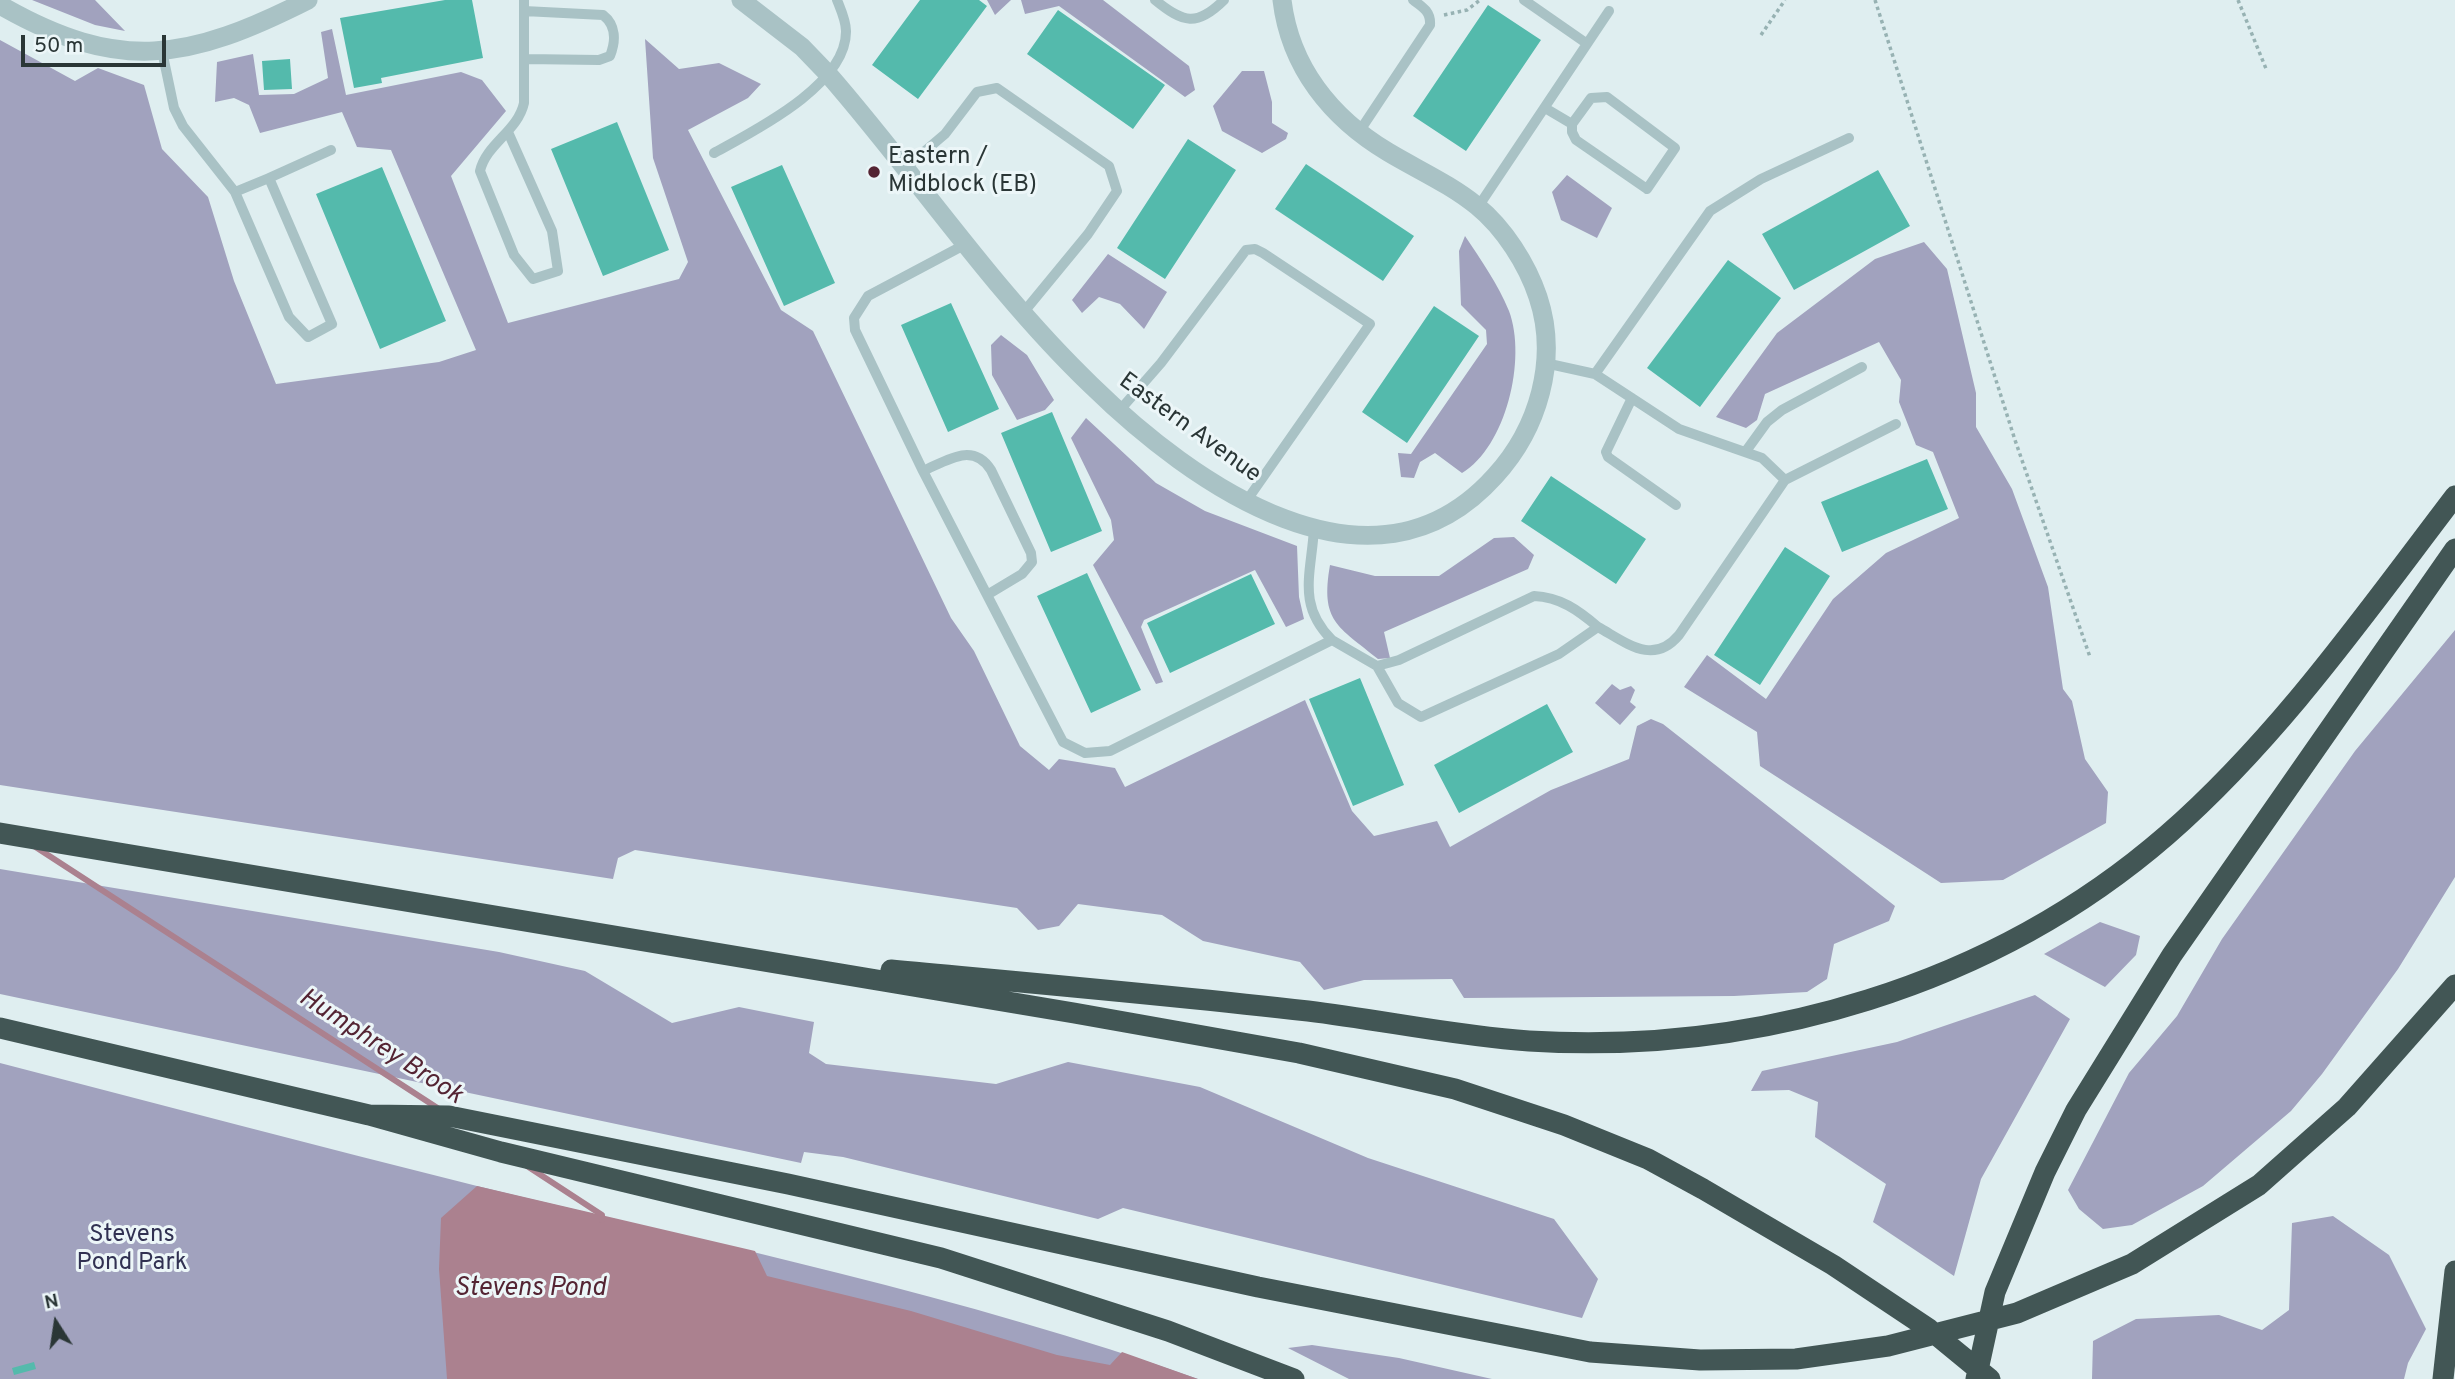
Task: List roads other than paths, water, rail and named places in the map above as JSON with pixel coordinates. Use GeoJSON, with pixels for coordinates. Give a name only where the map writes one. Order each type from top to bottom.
{"type":"FeatureCollection","features":[{"type":"Feature","properties":{"kind":"highway"},"geometry":{"type":"LineString","coordinates":[[691,950],[1312,1012],[1525,1040],[1663,1041],[1709,1036],[1844,1008],[1932,978],[2015,940],[2094,891],[2168,835],[2235,772],[2311,685],[2455,496]]}},
{"type":"Feature","properties":{"kind":"highway"},"geometry":{"type":"LineString","coordinates":[[1976,1379],[1995,1292],[2045,1172],[2110,1051],[2179,943],[2455,549]]}},
{"type":"Feature","properties":{"kind":"highway"},"geometry":{"type":"LineString","coordinates":[[0,833],[1299,1053],[1455,1089],[1564,1125],[1648,1159],[1781,1233],[1929,1329],[1990,1379]]}},
{"type":"Feature","properties":{"kind":"highway"},"geometry":{"type":"LineString","coordinates":[[369,1115],[450,1116],[788,1184],[1258,1287],[1590,1352],[1700,1360],[1796,1359],[1888,1346],[2017,1313],[2132,1264],[2259,1185],[2347,1107],[2455,985]]}},
{"type":"Feature","properties":{"kind":"highway"},"geometry":{"type":"LineString","coordinates":[[0,1028],[369,1115],[501,1152],[942,1258],[1168,1331],[1294,1379]]}},
{"type":"Feature","properties":{"kind":"highway"},"geometry":{"type":"LineString","coordinates":[[2443,1379],[2455,1271]]}},
{"type":"Feature","properties":{"kind":"street"},"geometry":{"type":"LineString","coordinates":[[0,5],[33,24],[82,43],[162,51],[209,44],[234,36],[308,0]]}},
{"type":"Feature","properties":{"kind":"street","name":"Eastern Avenue"},"geometry":{"type":"LineString","coordinates":[[741,0],[802,47],[828,74],[1023,313],[1072,367],[1120,411],[1186,463],[1245,503],[1314,529],[1340,535],[1390,535],[1434,521],[1457,509],[1494,478],[1518,449],[1537,408],[1545,363],[1544,329],[1538,296],[1506,237],[1478,207],[1359,132],[1340,116],[1310,80],[1289,38],[1282,0]]}},
{"type":"Feature","properties":{"kind":"lane"},"geometry":{"type":"LineString","coordinates":[[714,152],[785,114],[828,74],[844,46],[846,30],[837,0]]}},
{"type":"Feature","properties":{"kind":"lane"},"geometry":{"type":"LineString","coordinates":[[1155,0],[1172,14],[1187,19],[1202,19],[1224,0]]}},
{"type":"Feature","properties":{"kind":"lane"},"geometry":{"type":"LineString","coordinates":[[1359,132],[1430,25],[1431,18],[1424,8],[1413,0]]}},
{"type":"Feature","properties":{"kind":"lane"},"geometry":{"type":"LineString","coordinates":[[1524,0],[1586,43]]}},
{"type":"Feature","properties":{"kind":"lane"},"geometry":{"type":"LineString","coordinates":[[508,132],[552,231],[558,271],[533,279],[514,255],[480,171],[482,160],[522,115],[524,5],[603,15],[613,28],[614,45],[610,56],[599,60],[525,59]]}},
{"type":"Feature","properties":{"kind":"lane"},"geometry":{"type":"LineString","coordinates":[[1478,207],[1609,11]]}},
{"type":"Feature","properties":{"kind":"lane"},"geometry":{"type":"LineString","coordinates":[[162,51],[174,108],[183,126],[235,192],[289,317],[308,337],[332,324],[270,178]]}},
{"type":"Feature","properties":{"kind":"lane"},"geometry":{"type":"LineString","coordinates":[[905,168],[928,150],[977,92],[986,88],[997,88],[1109,166],[1117,191],[1088,234],[1023,313]]}},
{"type":"Feature","properties":{"kind":"lane"},"geometry":{"type":"LineString","coordinates":[[1606,97],[1675,148],[1647,190],[1576,140],[1572,124],[1591,98],[1606,97]]}},
{"type":"Feature","properties":{"kind":"lane"},"geometry":{"type":"LineString","coordinates":[[1545,108],[1572,124]]}},
{"type":"Feature","properties":{"kind":"lane"},"geometry":{"type":"LineString","coordinates":[[1595,374],[1710,211],[1761,179],[1849,138]]}},
{"type":"Feature","properties":{"kind":"lane"},"geometry":{"type":"LineString","coordinates":[[235,192],[331,150]]}},
{"type":"Feature","properties":{"kind":"lane"},"geometry":{"type":"LineString","coordinates":[[966,244],[868,296],[854,318],[855,330],[923,471],[1063,742],[1085,753],[1110,751],[1332,640]]}},
{"type":"Feature","properties":{"kind":"lane"},"geometry":{"type":"LineString","coordinates":[[1120,411],[1161,363],[1246,250],[1255,249],[1263,253],[1370,324],[1245,503]]}},
{"type":"Feature","properties":{"kind":"lane"},"geometry":{"type":"LineString","coordinates":[[1545,363],[1595,374],[1679,429],[1762,458],[1785,480]]}},
{"type":"Feature","properties":{"kind":"lane"},"geometry":{"type":"LineString","coordinates":[[1746,451],[1767,422],[1782,410],[1862,368]]}},
{"type":"Feature","properties":{"kind":"lane"},"geometry":{"type":"LineString","coordinates":[[1632,398],[1606,452],[1608,457],[1676,505]]}},
{"type":"Feature","properties":{"kind":"lane"},"geometry":{"type":"LineString","coordinates":[[1377,666],[1399,660],[1534,596],[1551,597],[1598,627],[1647,651],[1659,652],[1669,647],[1785,480],[1896,424]]}},
{"type":"Feature","properties":{"kind":"lane"},"geometry":{"type":"LineString","coordinates":[[923,471],[960,455],[971,454],[983,458],[991,470],[1031,553],[1032,562],[1022,574],[987,595]]}},
{"type":"Feature","properties":{"kind":"lane"},"geometry":{"type":"LineString","coordinates":[[1314,529],[1309,602],[1312,615],[1332,640],[1377,666],[1398,703],[1421,717],[1559,654],[1598,627]]}},
{"type":"Feature","properties":{"kind":"water","name":"Stevens Pond"},"geometry":{"type":"Polygon","coordinates":[[[477,1186],[755,1251],[767,1276],[911,1311],[1057,1355],[1110,1365],[1122,1352],[1198,1379],[447,1379],[439,1269],[441,1218],[477,1186]]]}},
{"type":"Feature","properties":{"kind":"waterway","name":"Humphrey Brook"},"geometry":{"type":"LineString","coordinates":[[34,846],[439,1109]]}},
{"type":"Feature","properties":{"kind":"waterway","name":"Humphrey Brook"},"geometry":{"type":"LineString","coordinates":[[527,1166],[602,1215],[602,1220]]}},
{"type":"Feature","properties":{"kind":"place","name":"Eastern / Midblock (EB)"},"geometry":{"type":"Point","coordinates":[874,172]}},
{"type":"Feature","properties":{"kind":"park label","name":"Stevens Pond Park"},"geometry":{"type":"Point","coordinates":[132,1250]}}]}
